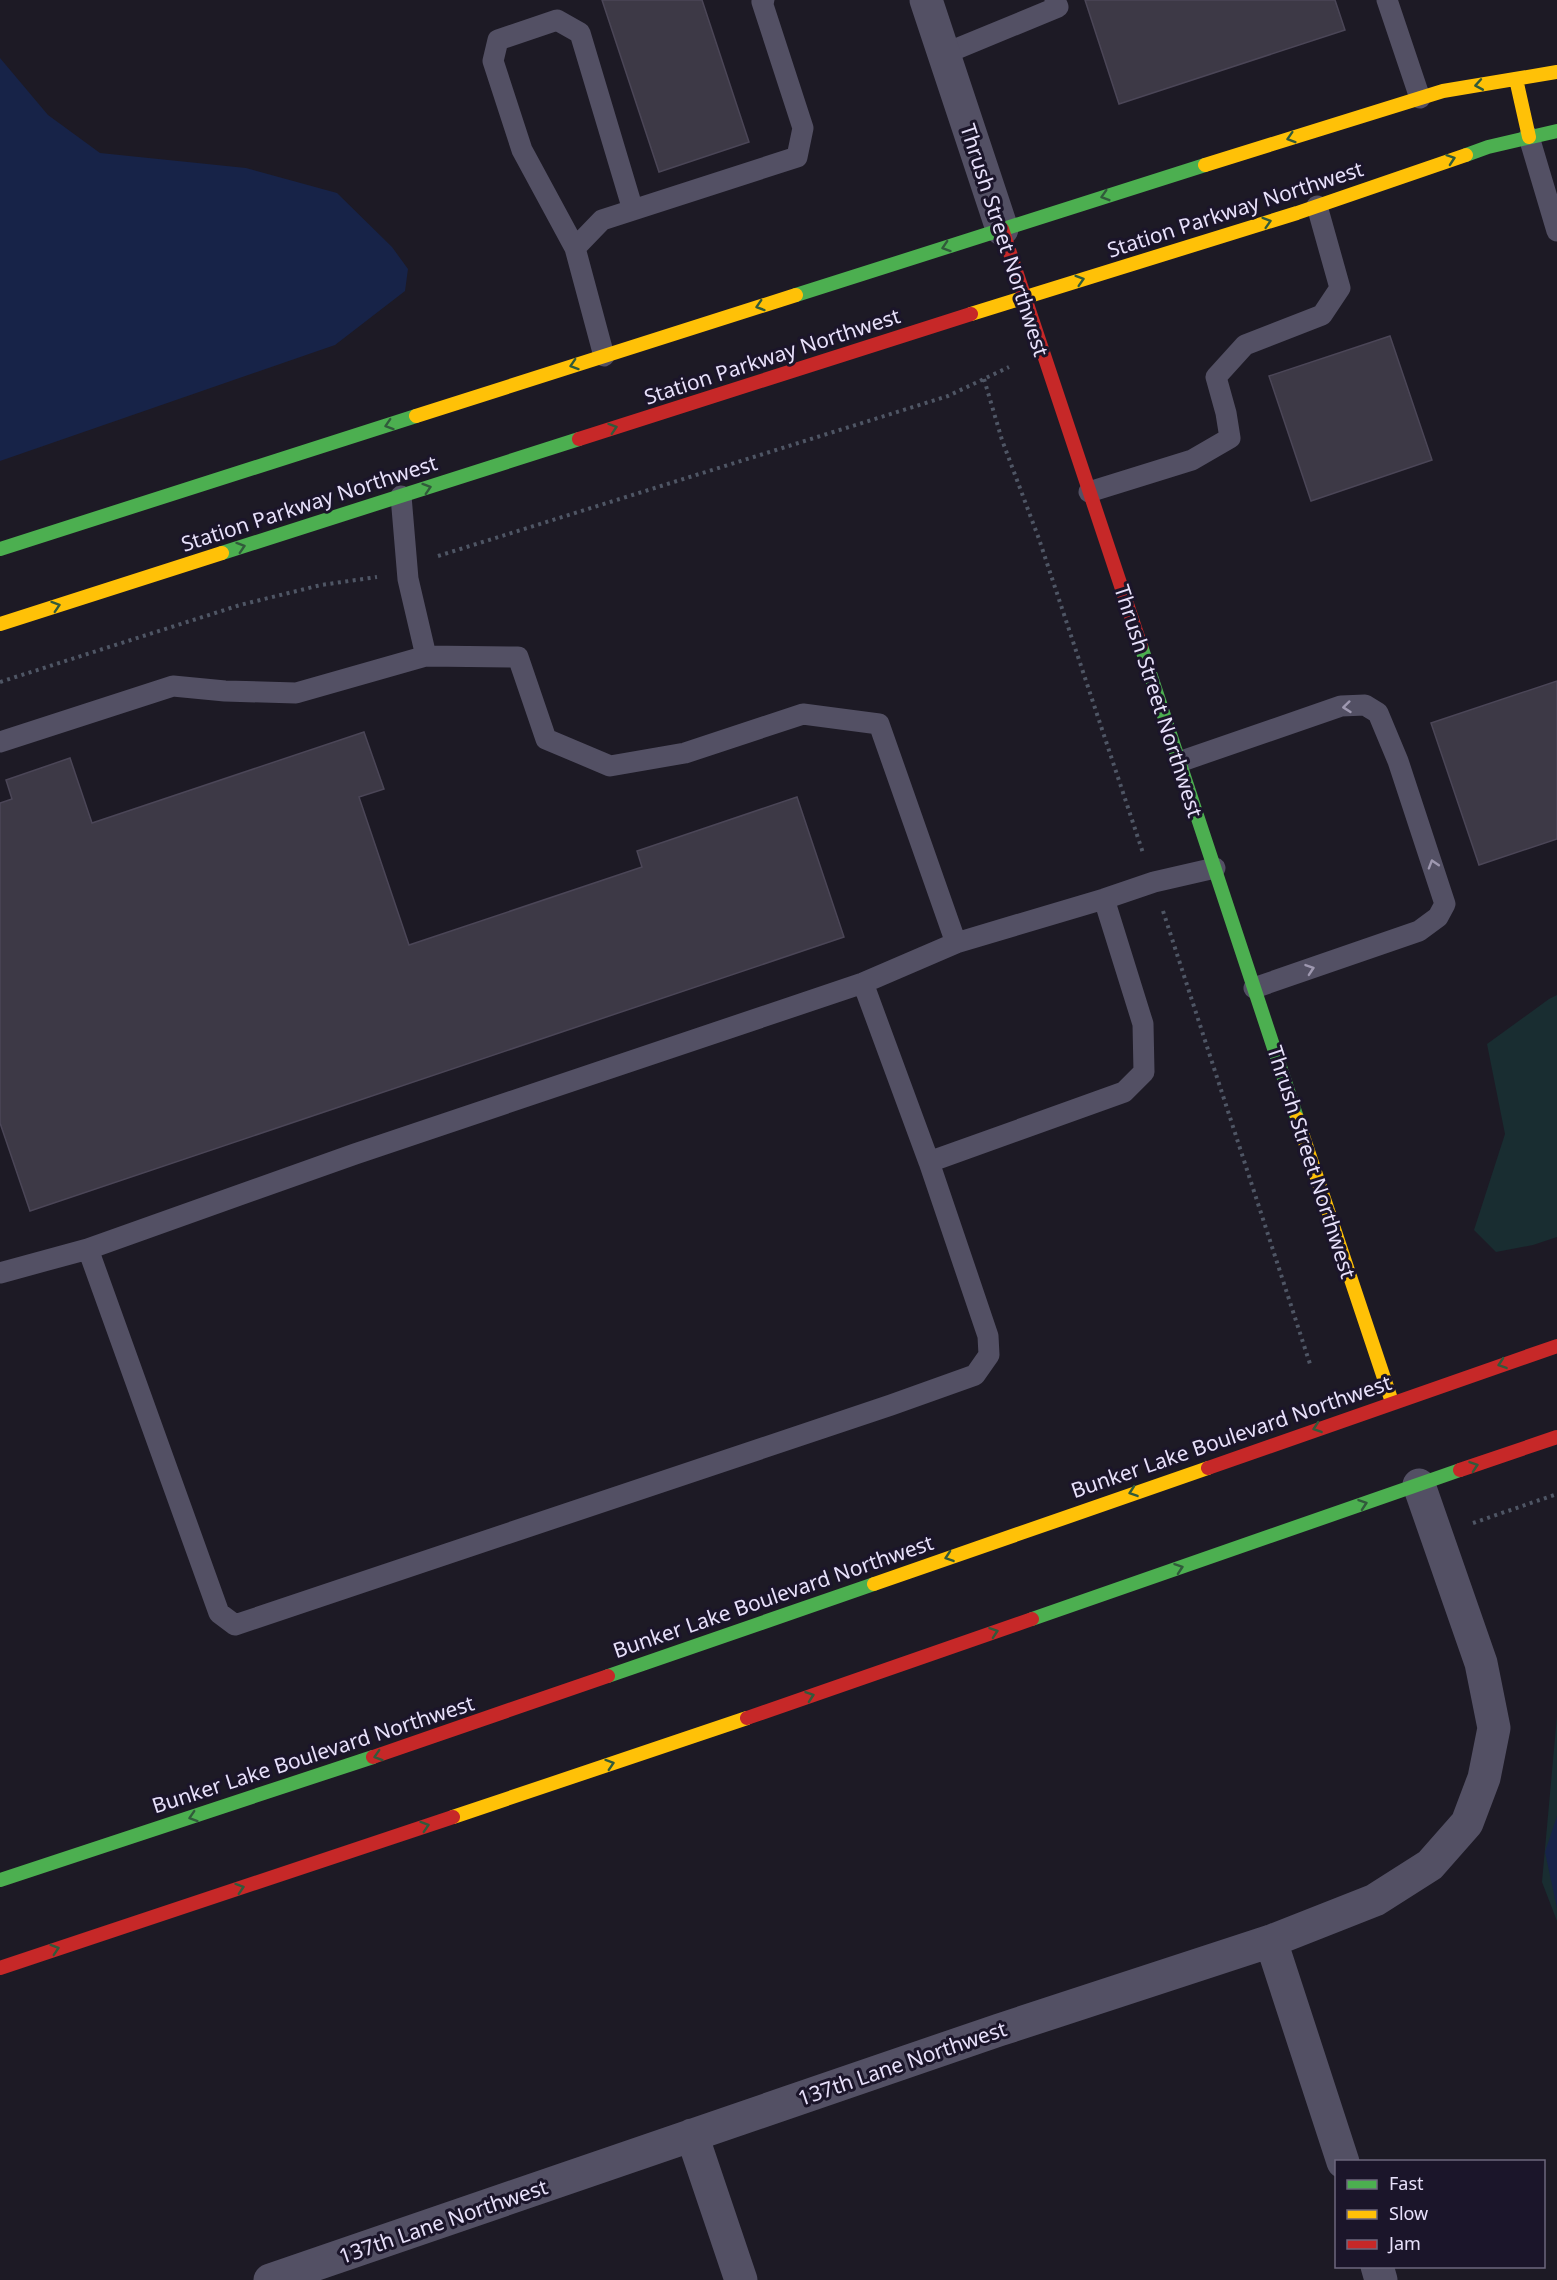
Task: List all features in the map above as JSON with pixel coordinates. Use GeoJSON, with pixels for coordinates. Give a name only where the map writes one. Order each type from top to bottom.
{"type":"FeatureCollection","features":[{"type":"Feature","properties":{"kind":"street","name":"Thrush Street Northwest"},"geometry":{"type":"LineString","coordinates":[[926,0],[1392,1402]]}},
{"type":"Feature","properties":{"kind":"street"},"geometry":{"type":"LineString","coordinates":[[0,549],[1420,98],[1443,91],[1557,72]]}},
{"type":"Feature","properties":{"kind":"street"},"geometry":{"type":"LineString","coordinates":[[1516,79],[1529,137]]}},
{"type":"Feature","properties":{"kind":"street","name":"Station Parkway Northwest"},"geometry":{"type":"LineString","coordinates":[[0,624],[1024,297],[1317,206],[1488,147],[1557,131]]}},
{"type":"Feature","properties":{"kind":"street","name":"Bunker Lake Boulevard Northwest"},"geometry":{"type":"LineString","coordinates":[[0,1880],[434,1737],[1557,1346]]}},
{"type":"Feature","properties":{"kind":"street"},"geometry":{"type":"LineString","coordinates":[[0,1968],[700,1734],[1557,1437]]}},
{"type":"Feature","properties":{"kind":"street"},"geometry":{"type":"LineString","coordinates":[[1419,1485],[1435,1536]]}},
{"type":"Feature","properties":{"kind":"street","name":"137th Lane Northwest"},"geometry":{"type":"LineString","coordinates":[[270,2280],[999,2030],[1271,1941],[1375,1900],[1430,1865],[1467,1823],[1484,1778],[1494,1728],[1481,1663],[1435,1536]]}},
{"type":"Feature","properties":{"kind":"street"},"geometry":{"type":"LineString","coordinates":[[1271,1941],[1342,2160]]}},
{"type":"Feature","properties":{"kind":"street"},"geometry":{"type":"LineString","coordinates":[[692,2135],[741,2280]]}},
{"type":"Feature","properties":{"kind":"lane"},"geometry":{"type":"LineString","coordinates":[[575,248],[602,220],[797,158],[803,128],[762,2],[764,0]]}},
{"type":"Feature","properties":{"kind":"lane"},"geometry":{"type":"LineString","coordinates":[[944,54],[1058,7],[1055,0]]}},
{"type":"Feature","properties":{"kind":"lane"},"geometry":{"type":"LineString","coordinates":[[1387,0],[1420,98]]}},
{"type":"Feature","properties":{"kind":"lane"},"geometry":{"type":"LineString","coordinates":[[604,356],[575,248],[522,150],[493,61],[498,40],[557,20],[580,33],[633,210]]}},
{"type":"Feature","properties":{"kind":"lane"},"geometry":{"type":"LineString","coordinates":[[1529,137],[1557,231]]}},
{"type":"Feature","properties":{"kind":"lane"},"geometry":{"type":"LineString","coordinates":[[1089,492],[1192,460],[1230,438],[1227,413],[1216,377],[1245,345],[1322,315],[1340,288],[1317,206]]}},
{"type":"Feature","properties":{"kind":"lane"},"geometry":{"type":"LineString","coordinates":[[401,496],[408,579],[426,656]]}},
{"type":"Feature","properties":{"kind":"lane"},"geometry":{"type":"LineString","coordinates":[[0,742],[173,686],[225,691],[296,693],[426,656],[518,657],[546,739],[610,766],[684,753],[803,714],[879,724],[956,943]]}},
{"type":"Feature","properties":{"kind":"lane"},"geometry":{"type":"LineString","coordinates":[[1179,762],[1341,706],[1365,705],[1378,713],[1398,761],[1428,848],[1444,904],[1438,917],[1419,931],[1254,988]]}},
{"type":"Feature","properties":{"kind":"lane"},"geometry":{"type":"LineString","coordinates":[[0,1273],[88,1249],[355,1154],[863,983],[956,943],[1154,882],[1215,868]]}},
{"type":"Feature","properties":{"kind":"lane"},"geometry":{"type":"LineString","coordinates":[[929,1162],[1124,1092],[1144,1072],[1143,1024],[1104,899]]}},
{"type":"Feature","properties":{"kind":"lane"},"geometry":{"type":"LineString","coordinates":[[88,1249],[219,1613],[236,1625],[975,1376],[989,1354],[988,1336],[929,1162],[863,983]]}},
{"type":"Feature","properties":{"kind":"path"},"geometry":{"type":"LineString","coordinates":[[0,682],[240,605],[321,585],[376,577],[450,551],[611,503],[948,396],[1042,351]]}},
{"type":"Feature","properties":{"kind":"path"},"geometry":{"type":"LineString","coordinates":[[1435,1536],[1557,1494]]}},
{"type":"Feature","properties":{"kind":"green space"},"geometry":{"type":"Polygon","coordinates":[[[1557,995],[1557,1237],[1533,1245],[1496,1252],[1474,1230],[1505,1134],[1487,1044],[1557,995]]]}},
{"type":"Feature","properties":{"kind":"green space"},"geometry":{"type":"Polygon","coordinates":[[[1557,1716],[1557,1921],[1542,1882],[1557,1716]]]}},
{"type":"Feature","properties":{"kind":"water"},"geometry":{"type":"Polygon","coordinates":[[[0,58],[48,115],[100,153],[246,168],[337,193],[392,247],[408,269],[405,291],[335,345],[0,461],[0,58]]]}},
{"type":"Feature","properties":{"kind":"water"},"geometry":{"type":"Polygon","coordinates":[[[1557,1816],[1557,1908],[1545,1852],[1557,1816]]]}},
{"type":"Feature","properties":{"kind":"building"},"geometry":{"type":"Polygon","coordinates":[[[602,0],[702,0],[749,142],[659,172],[602,0]]]}},
{"type":"Feature","properties":{"kind":"building"},"geometry":{"type":"Polygon","coordinates":[[[1085,0],[1335,0],[1345,30],[1119,104],[1085,0]]]}},
{"type":"Feature","properties":{"kind":"building"},"geometry":{"type":"Polygon","coordinates":[[[1390,336],[1432,460],[1311,501],[1269,376],[1390,336]]]}},
{"type":"Feature","properties":{"kind":"building"},"geometry":{"type":"Polygon","coordinates":[[[1557,681],[1557,839],[1479,865],[1431,723],[1557,681]]]}},
{"type":"Feature","properties":{"kind":"building"},"geometry":{"type":"Polygon","coordinates":[[[364,732],[384,789],[359,797],[409,945],[642,867],[637,851],[797,797],[844,937],[30,1211],[0,1123],[0,803],[12,799],[6,780],[70,758],[92,823],[364,732]]]}},
{"type":"Feature","properties":{"kind":"traffic: fast"},"geometry":{"type":"LineString","coordinates":[[1466,155],[1488,147],[1557,131]]}},
{"type":"Feature","properties":{"kind":"traffic: fast"},"geometry":{"type":"LineString","coordinates":[[796,295],[1205,165]]}},
{"type":"Feature","properties":{"kind":"traffic: fast"},"geometry":{"type":"LineString","coordinates":[[0,549],[416,416]]}},
{"type":"Feature","properties":{"kind":"traffic: fast"},"geometry":{"type":"LineString","coordinates":[[222,553],[579,439]]}},
{"type":"Feature","properties":{"kind":"traffic: fast"},"geometry":{"type":"LineString","coordinates":[[1141,646],[1297,1118]]}},
{"type":"Feature","properties":{"kind":"traffic: fast"},"geometry":{"type":"LineString","coordinates":[[1032,1619],[1460,1470]]}},
{"type":"Feature","properties":{"kind":"traffic: fast"},"geometry":{"type":"LineString","coordinates":[[608,1676],[874,1584]]}},
{"type":"Feature","properties":{"kind":"traffic: fast"},"geometry":{"type":"LineString","coordinates":[[0,1880],[373,1757]]}},
{"type":"Feature","properties":{"kind":"traffic: slow"},"geometry":{"type":"LineString","coordinates":[[1205,165],[1443,91],[1557,72]]}},
{"type":"Feature","properties":{"kind":"traffic: slow"},"geometry":{"type":"LineString","coordinates":[[1516,79],[1529,137]]}},
{"type":"Feature","properties":{"kind":"traffic: slow"},"geometry":{"type":"LineString","coordinates":[[971,314],[1297,213],[1466,155]]}},
{"type":"Feature","properties":{"kind":"traffic: slow"},"geometry":{"type":"LineString","coordinates":[[416,416],[796,295]]}},
{"type":"Feature","properties":{"kind":"traffic: slow"},"geometry":{"type":"LineString","coordinates":[[0,624],[222,553]]}},
{"type":"Feature","properties":{"kind":"traffic: slow"},"geometry":{"type":"LineString","coordinates":[[1297,1118],[1392,1402]]}},
{"type":"Feature","properties":{"kind":"traffic: slow"},"geometry":{"type":"LineString","coordinates":[[874,1584],[1208,1468]]}},
{"type":"Feature","properties":{"kind":"traffic: slow"},"geometry":{"type":"LineString","coordinates":[[453,1817],[747,1718]]}},
{"type":"Feature","properties":{"kind":"traffic: jam"},"geometry":{"type":"LineString","coordinates":[[1002,229],[1141,646]]}},
{"type":"Feature","properties":{"kind":"traffic: jam"},"geometry":{"type":"LineString","coordinates":[[579,439],[971,314]]}},
{"type":"Feature","properties":{"kind":"traffic: jam"},"geometry":{"type":"LineString","coordinates":[[1208,1468],[1557,1346]]}},
{"type":"Feature","properties":{"kind":"traffic: jam"},"geometry":{"type":"LineString","coordinates":[[1460,1470],[1557,1437]]}},
{"type":"Feature","properties":{"kind":"traffic: jam"},"geometry":{"type":"LineString","coordinates":[[747,1718],[1032,1619]]}},
{"type":"Feature","properties":{"kind":"traffic: jam"},"geometry":{"type":"LineString","coordinates":[[373,1757],[608,1676]]}},
{"type":"Feature","properties":{"kind":"traffic: jam"},"geometry":{"type":"LineString","coordinates":[[0,1968],[453,1817]]}}]}
